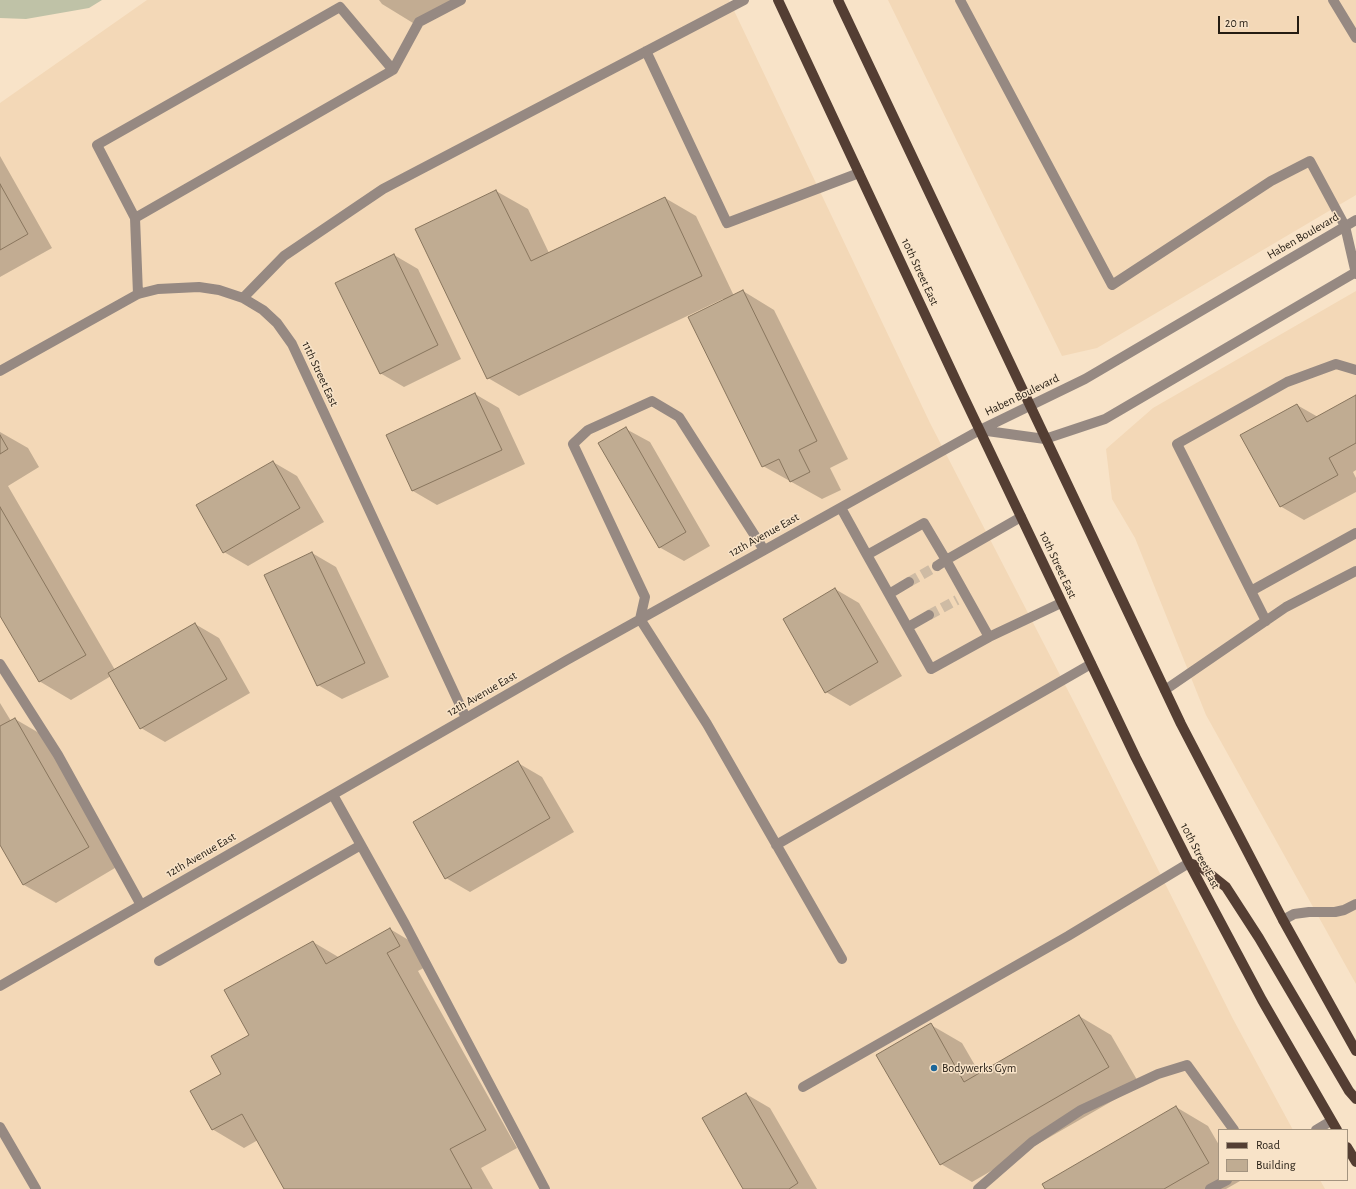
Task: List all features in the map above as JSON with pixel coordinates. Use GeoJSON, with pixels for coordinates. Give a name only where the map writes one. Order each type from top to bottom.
{"type":"FeatureCollection","features":[{"type":"Feature","properties":{"kind":"main road","name":"10th Street East"},"geometry":{"type":"LineString","coordinates":[[778,0],[1061,603],[1189,863],[1262,1000],[1334,1126]]}},
{"type":"Feature","properties":{"kind":"main road"},"geometry":{"type":"LineString","coordinates":[[838,0],[1165,690],[1239,838],[1356,1051]]}},
{"type":"Feature","properties":{"kind":"main road"},"geometry":{"type":"LineString","coordinates":[[1189,863],[1201,867],[1226,887],[1259,938],[1349,1091],[1356,1099]]}},
{"type":"Feature","properties":{"kind":"main road"},"geometry":{"type":"LineString","coordinates":[[1348,1149],[1356,1162]]}},
{"type":"Feature","properties":{"kind":"street"},"geometry":{"type":"LineString","coordinates":[[135,218],[393,70],[419,22],[461,0]]}},
{"type":"Feature","properties":{"kind":"street"},"geometry":{"type":"LineString","coordinates":[[242,298],[284,256],[383,189],[744,0]]}},
{"type":"Feature","properties":{"kind":"street"},"geometry":{"type":"LineString","coordinates":[[960,0],[1112,285],[1271,181],[1310,161],[1345,226],[1356,273]]}},
{"type":"Feature","properties":{"kind":"street"},"geometry":{"type":"LineString","coordinates":[[1333,0],[1356,38]]}},
{"type":"Feature","properties":{"kind":"street"},"geometry":{"type":"LineString","coordinates":[[138,294],[135,218],[97,145],[340,7],[393,70]]}},
{"type":"Feature","properties":{"kind":"street"},"geometry":{"type":"LineString","coordinates":[[646,51],[727,222],[859,173]]}},
{"type":"Feature","properties":{"kind":"street","name":"Haben Boulevard"},"geometry":{"type":"LineString","coordinates":[[980,430],[1085,379],[1356,220]]}},
{"type":"Feature","properties":{"kind":"street","name":"Haben Boulevard"},"geometry":{"type":"LineString","coordinates":[[980,430],[1045,439],[1105,419],[1356,273]]}},
{"type":"Feature","properties":{"kind":"street","name":"11th Street East"},"geometry":{"type":"LineString","coordinates":[[0,371],[138,294],[158,289],[199,287],[219,290],[242,298],[263,310],[277,322],[292,344],[466,718]]}},
{"type":"Feature","properties":{"kind":"street"},"geometry":{"type":"LineString","coordinates":[[1266,621],[1177,444],[1287,382],[1336,364],[1356,370]]}},
{"type":"Feature","properties":{"kind":"street"},"geometry":{"type":"LineString","coordinates":[[764,550],[678,417],[652,401],[588,430],[573,444],[645,597],[640,619],[707,724],[842,959]]}},
{"type":"Feature","properties":{"kind":"street","name":"12th Avenue East"},"geometry":{"type":"LineString","coordinates":[[0,986],[640,619],[980,430]]}},
{"type":"Feature","properties":{"kind":"street"},"geometry":{"type":"LineString","coordinates":[[840,508],[931,668],[989,637],[1061,603]]}},
{"type":"Feature","properties":{"kind":"street"},"geometry":{"type":"LineString","coordinates":[[937,566],[1021,517]]}},
{"type":"Feature","properties":{"kind":"street"},"geometry":{"type":"LineString","coordinates":[[867,555],[924,523],[946,560],[961,597],[989,637]]}},
{"type":"Feature","properties":{"kind":"street"},"geometry":{"type":"LineString","coordinates":[[1251,591],[1356,533]]}},
{"type":"Feature","properties":{"kind":"street"},"geometry":{"type":"LineString","coordinates":[[1165,690],[1286,607],[1356,571]]}},
{"type":"Feature","properties":{"kind":"street"},"geometry":{"type":"LineString","coordinates":[[889,594],[909,582]]}},
{"type":"Feature","properties":{"kind":"street"},"geometry":{"type":"LineString","coordinates":[[908,627],[929,615]]}},
{"type":"Feature","properties":{"kind":"street"},"geometry":{"type":"LineString","coordinates":[[0,664],[58,755],[141,905]]}},
{"type":"Feature","properties":{"kind":"street"},"geometry":{"type":"LineString","coordinates":[[776,845],[1091,664]]}},
{"type":"Feature","properties":{"kind":"street"},"geometry":{"type":"LineString","coordinates":[[333,794],[409,931],[545,1189]]}},
{"type":"Feature","properties":{"kind":"street"},"geometry":{"type":"LineString","coordinates":[[159,961],[361,845]]}},
{"type":"Feature","properties":{"kind":"street"},"geometry":{"type":"LineString","coordinates":[[803,1087],[1068,936],[1189,863]]}},
{"type":"Feature","properties":{"kind":"street"},"geometry":{"type":"LineString","coordinates":[[1283,920],[1294,914],[1321,914],[1344,910],[1356,904]]}},
{"type":"Feature","properties":{"kind":"street"},"geometry":{"type":"LineString","coordinates":[[978,1189],[1032,1142],[1081,1110],[1158,1074],[1187,1065],[1233,1129]]}},
{"type":"Feature","properties":{"kind":"street"},"geometry":{"type":"LineString","coordinates":[[1320,1129],[1334,1126]]}},
{"type":"Feature","properties":{"kind":"street"},"geometry":{"type":"LineString","coordinates":[[0,1127],[36,1189]]}},
{"type":"Feature","properties":{"kind":"street"},"geometry":{"type":"LineString","coordinates":[[1210,1189],[1225,1181]]}},
{"type":"Feature","properties":{"kind":"shaded area"},"geometry":{"type":"Polygon","coordinates":[[[147,0],[729,0],[930,423],[1077,708],[1233,1019],[1292,1129],[1218,1129],[1218,1181],[1321,1181],[1325,1189],[0,1189],[0,103],[147,0]]]}},
{"type":"Feature","properties":{"kind":"shaded area"},"geometry":{"type":"Polygon","coordinates":[[[888,0],[1356,0],[1356,195],[1097,348],[1062,356],[888,0]]]}},
{"type":"Feature","properties":{"kind":"shaded area"},"geometry":{"type":"Polygon","coordinates":[[[1356,291],[1356,984],[1206,715],[1135,538],[1112,499],[1106,449],[1153,408],[1356,291]]]}},
{"type":"Feature","properties":{"kind":"green space"},"geometry":{"type":"Polygon","coordinates":[[[0,0],[102,0],[89,8],[26,19],[0,18],[0,0]]]}},
{"type":"Feature","properties":{"kind":"building"},"geometry":{"type":"Polygon","coordinates":[[[0,184],[28,234],[0,250],[0,184]]]}},
{"type":"Feature","properties":{"kind":"building"},"geometry":{"type":"Polygon","coordinates":[[[496,190],[531,261],[665,197],[702,276],[487,379],[415,229],[496,190]]]}},
{"type":"Feature","properties":{"kind":"building"},"geometry":{"type":"Polygon","coordinates":[[[394,254],[438,345],[380,374],[335,283],[394,254]]]}},
{"type":"Feature","properties":{"kind":"building"},"geometry":{"type":"Polygon","coordinates":[[[743,290],[817,441],[799,450],[810,472],[790,482],[779,459],[762,467],[688,317],[743,290]]]}},
{"type":"Feature","properties":{"kind":"building"},"geometry":{"type":"Polygon","coordinates":[[[475,393],[502,450],[412,491],[386,435],[475,393]]]}},
{"type":"Feature","properties":{"kind":"building"},"geometry":{"type":"Polygon","coordinates":[[[1356,395],[1356,443],[1329,458],[1338,475],[1280,507],[1240,435],[1297,404],[1307,422],[1356,395]]]}},
{"type":"Feature","properties":{"kind":"building"},"geometry":{"type":"Polygon","coordinates":[[[626,427],[686,532],[659,548],[598,443],[626,427]]]}},
{"type":"Feature","properties":{"kind":"building"},"geometry":{"type":"Polygon","coordinates":[[[0,435],[8,449],[0,454],[0,435]]]}},
{"type":"Feature","properties":{"kind":"building"},"geometry":{"type":"Polygon","coordinates":[[[273,461],[300,508],[223,553],[196,505],[273,461]]]}},
{"type":"Feature","properties":{"kind":"building"},"geometry":{"type":"Polygon","coordinates":[[[0,507],[86,655],[39,682],[0,616],[0,507]]]}},
{"type":"Feature","properties":{"kind":"building"},"geometry":{"type":"Polygon","coordinates":[[[312,552],[365,663],[317,686],[264,575],[312,552]]]}},
{"type":"Feature","properties":{"kind":"building"},"geometry":{"type":"Polygon","coordinates":[[[835,588],[878,662],[825,693],[783,619],[835,588]]]}},
{"type":"Feature","properties":{"kind":"building"},"geometry":{"type":"Polygon","coordinates":[[[195,623],[227,679],[140,729],[108,673],[195,623]]]}},
{"type":"Feature","properties":{"kind":"building"},"geometry":{"type":"Polygon","coordinates":[[[15,718],[89,847],[23,885],[0,845],[0,726],[15,718]]]}},
{"type":"Feature","properties":{"kind":"building"},"geometry":{"type":"Polygon","coordinates":[[[518,761],[550,818],[445,879],[413,822],[518,761]]]}},
{"type":"Feature","properties":{"kind":"building"},"geometry":{"type":"Polygon","coordinates":[[[390,928],[400,946],[387,953],[486,1130],[450,1149],[472,1189],[284,1189],[242,1114],[212,1130],[190,1091],[221,1074],[211,1056],[249,1035],[224,990],[313,941],[326,964],[390,928]]]}},
{"type":"Feature","properties":{"kind":"building"},"geometry":{"type":"Polygon","coordinates":[[[1079,1015],[1109,1067],[940,1165],[876,1055],[931,1023],[964,1082],[1079,1015]]]}},
{"type":"Feature","properties":{"kind":"building"},"geometry":{"type":"Polygon","coordinates":[[[746,1093],[798,1183],[789,1189],[743,1189],[702,1118],[746,1093]]]}},
{"type":"Feature","properties":{"kind":"building"},"geometry":{"type":"Polygon","coordinates":[[[1176,1106],[1209,1163],[1164,1189],[1045,1189],[1042,1184],[1176,1106]]]}},
{"type":"Feature","properties":{"kind":"tunnel"},"geometry":{"type":"LineString","coordinates":[[909,582],[937,566]]}},
{"type":"Feature","properties":{"kind":"tunnel"},"geometry":{"type":"LineString","coordinates":[[929,615],[957,600]]}},
{"type":"Feature","properties":{"kind":"place","name":"Bodywerks Gym"},"geometry":{"type":"Point","coordinates":[934,1068]}}]}
